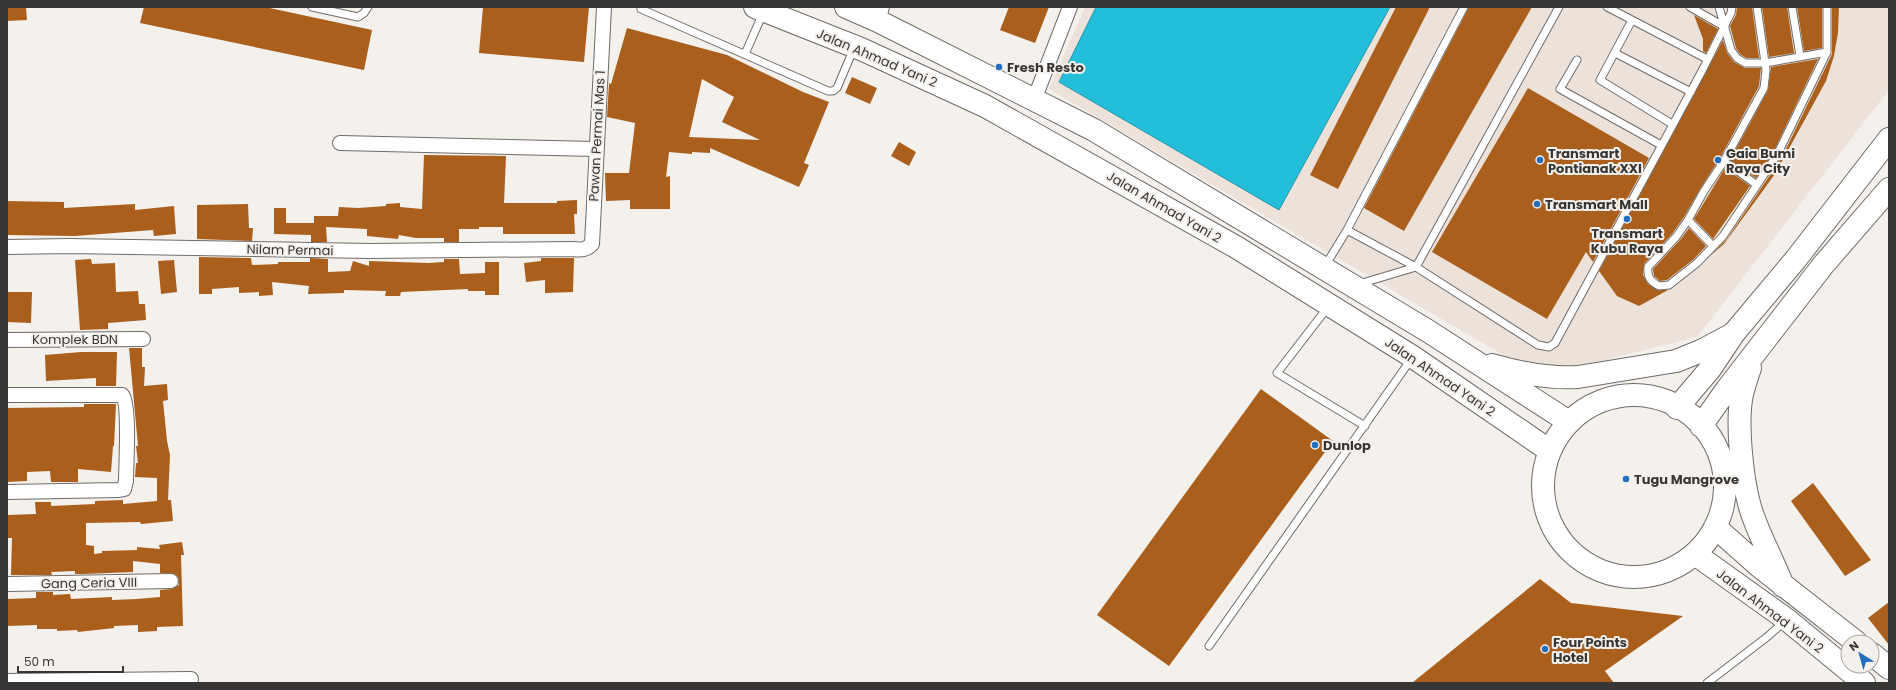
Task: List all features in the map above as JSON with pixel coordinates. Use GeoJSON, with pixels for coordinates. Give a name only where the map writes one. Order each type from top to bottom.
{"type":"FeatureCollection","features":[{"type":"Feature","properties":{"kind":"highway"},"geometry":{"type":"LineString","coordinates":[[846,7],[880,14],[1034,100],[1094,130],[1477,361],[1524,394],[1569,422]]}},
{"type":"Feature","properties":{"kind":"highway","name":"Jalan Ahmad Yani 2"},"geometry":{"type":"LineString","coordinates":[[759,9],[855,46],[985,106],[1236,247],[1413,357],[1550,451]]}},
{"type":"Feature","properties":{"kind":"highway"},"geometry":{"type":"LineString","coordinates":[[1677,408],[1710,369],[1734,333],[1796,259],[1889,139]]}},
{"type":"Feature","properties":{"kind":"highway"},"geometry":{"type":"LineString","coordinates":[[1701,426],[1824,264],[1889,189]]}},
{"type":"Feature","properties":{"kind":"highway"},"geometry":{"type":"LineString","coordinates":[[1477,361],[1541,376],[1562,378],[1578,377],[1676,361],[1701,351],[1734,333]]}},
{"type":"Feature","properties":{"kind":"highway"},"geometry":{"type":"LineString","coordinates":[[1755,354],[1742,395],[1740,437],[1750,506],[1783,586]]}},
{"type":"Feature","properties":{"kind":"highway"},"geometry":{"type":"LineString","coordinates":[[1630,395],[1654,397],[1689,415],[1701,426],[1715,443],[1723,466],[1725,491],[1720,515],[1715,527],[1710,537],[1695,554],[1677,567],[1656,575],[1633,577],[1611,575],[1590,567],[1572,554],[1558,537],[1548,517],[1543,495],[1544,472],[1550,451],[1569,422],[1585,410],[1606,399],[1630,395]]}},
{"type":"Feature","properties":{"kind":"highway"},"geometry":{"type":"LineString","coordinates":[[1715,527],[1783,586],[1846,634]]}},
{"type":"Feature","properties":{"kind":"highway","name":"Jalan Ahmad Yani 2"},"geometry":{"type":"LineString","coordinates":[[1695,554],[1786,620],[1864,683]]}},
{"type":"Feature","properties":{"kind":"street","name":"Pawan Permai Mas 1"},"geometry":{"type":"LineString","coordinates":[[573,249],[582,250],[588,248],[592,244],[604,7]]}},
{"type":"Feature","properties":{"kind":"street"},"geometry":{"type":"LineString","coordinates":[[1034,100],[1070,7]]}},
{"type":"Feature","properties":{"kind":"street"},"geometry":{"type":"LineString","coordinates":[[340,143],[596,149]]}},
{"type":"Feature","properties":{"kind":"street","name":"Nilam Permai"},"geometry":{"type":"LineString","coordinates":[[7,247],[86,246],[370,251],[573,249]]}},
{"type":"Feature","properties":{"kind":"street","name":"Komplek BDN"},"geometry":{"type":"LineString","coordinates":[[7,340],[143,339]]}},
{"type":"Feature","properties":{"kind":"street"},"geometry":{"type":"LineString","coordinates":[[7,395],[122,395],[126,403],[126,481],[124,489],[7,492]]}},
{"type":"Feature","properties":{"kind":"street","name":"Gang Ceria VIII"},"geometry":{"type":"LineString","coordinates":[[7,584],[171,581]]}},
{"type":"Feature","properties":{"kind":"street"},"geometry":{"type":"LineString","coordinates":[[7,681],[191,679]]}},
{"type":"Feature","properties":{"kind":"lane"},"geometry":{"type":"LineString","coordinates":[[312,7],[358,17],[364,13],[368,7]]}},
{"type":"Feature","properties":{"kind":"lane"},"geometry":{"type":"LineString","coordinates":[[1324,268],[1347,230],[1464,7]]}},
{"type":"Feature","properties":{"kind":"lane"},"geometry":{"type":"LineString","coordinates":[[1353,285],[1416,267],[1559,7]]}},
{"type":"Feature","properties":{"kind":"lane"},"geometry":{"type":"LineString","coordinates":[[1607,7],[1707,59]]}},
{"type":"Feature","properties":{"kind":"lane"},"geometry":{"type":"LineString","coordinates":[[1690,7],[1724,27]]}},
{"type":"Feature","properties":{"kind":"lane"},"geometry":{"type":"LineString","coordinates":[[1719,7],[1731,50],[1737,58],[1745,63],[1765,63],[1827,52]]}},
{"type":"Feature","properties":{"kind":"lane"},"geometry":{"type":"LineString","coordinates":[[1347,230],[1416,267],[1538,345],[1549,347],[1555,343],[1564,329],[1595,267],[1672,124],[1691,92],[1732,12],[1732,7]]}},
{"type":"Feature","properties":{"kind":"lane"},"geometry":{"type":"LineString","coordinates":[[1757,7],[1765,63],[1766,79],[1764,88],[1724,161],[1704,191],[1688,220],[1676,237],[1648,267],[1648,274],[1651,281],[1658,286],[1669,284],[1697,264],[1723,236],[1777,155],[1827,52],[1827,7]]}},
{"type":"Feature","properties":{"kind":"lane"},"geometry":{"type":"LineString","coordinates":[[1792,7],[1800,56]]}},
{"type":"Feature","properties":{"kind":"lane"},"geometry":{"type":"LineString","coordinates":[[641,9],[833,91],[837,88],[855,46]]}},
{"type":"Feature","properties":{"kind":"lane"},"geometry":{"type":"LineString","coordinates":[[745,54],[759,9]]}},
{"type":"Feature","properties":{"kind":"lane"},"geometry":{"type":"LineString","coordinates":[[1632,20],[1600,80],[1672,124]]}},
{"type":"Feature","properties":{"kind":"lane"},"geometry":{"type":"LineString","coordinates":[[1615,53],[1691,92]]}},
{"type":"Feature","properties":{"kind":"lane"},"geometry":{"type":"LineString","coordinates":[[1577,60],[1560,90],[1662,145]]}},
{"type":"Feature","properties":{"kind":"lane"},"geometry":{"type":"LineString","coordinates":[[1724,161],[1758,185]]}},
{"type":"Feature","properties":{"kind":"lane"},"geometry":{"type":"LineString","coordinates":[[1688,220],[1713,246]]}},
{"type":"Feature","properties":{"kind":"lane"},"geometry":{"type":"LineString","coordinates":[[1330,306],[1277,373],[1365,426]]}},
{"type":"Feature","properties":{"kind":"lane"},"geometry":{"type":"LineString","coordinates":[[1209,646],[1413,357]]}},
{"type":"Feature","properties":{"kind":"lane"},"geometry":{"type":"LineString","coordinates":[[1707,683],[1768,637],[1786,620]]}},
{"type":"Feature","properties":{"kind":"shaded area"},"geometry":{"type":"Polygon","coordinates":[[[1085,7],[1889,7],[1889,90],[1697,337],[1567,369],[1527,369],[1049,89],[1085,7]]]}},
{"type":"Feature","properties":{"kind":"water"},"geometry":{"type":"Polygon","coordinates":[[[1096,7],[1390,7],[1279,210],[1059,82],[1096,7]]]}},
{"type":"Feature","properties":{"kind":"building"},"geometry":{"type":"Polygon","coordinates":[[[7,7],[26,7],[27,20],[7,21],[7,7]]]}},
{"type":"Feature","properties":{"kind":"building"},"geometry":{"type":"Polygon","coordinates":[[[144,7],[265,7],[372,30],[364,70],[140,23],[144,7]]]}},
{"type":"Feature","properties":{"kind":"building"},"geometry":{"type":"Polygon","coordinates":[[[483,7],[589,7],[584,62],[479,53],[483,7]]]}},
{"type":"Feature","properties":{"kind":"building"},"geometry":{"type":"Polygon","coordinates":[[[1009,7],[1049,7],[1035,43],[1000,30],[1009,7]]]}},
{"type":"Feature","properties":{"kind":"building"},"geometry":{"type":"Polygon","coordinates":[[[1396,7],[1430,7],[1338,189],[1310,175],[1396,7]]]}},
{"type":"Feature","properties":{"kind":"building"},"geometry":{"type":"Polygon","coordinates":[[[1469,7],[1532,7],[1404,231],[1364,208],[1469,7]]]}},
{"type":"Feature","properties":{"kind":"building"},"geometry":{"type":"Polygon","coordinates":[[[1737,7],[1752,7],[1759,58],[1746,58],[1740,54],[1736,48],[1730,26],[1736,15],[1737,7]]]}},
{"type":"Feature","properties":{"kind":"building"},"geometry":{"type":"Polygon","coordinates":[[[1762,7],[1787,7],[1794,53],[1769,57],[1762,7]]]}},
{"type":"Feature","properties":{"kind":"building"},"geometry":{"type":"Polygon","coordinates":[[[1797,7],[1822,7],[1822,48],[1804,51],[1797,7]]]}},
{"type":"Feature","properties":{"kind":"building"},"geometry":{"type":"Polygon","coordinates":[[[1832,7],[1839,7],[1838,33],[1834,56],[1826,81],[1775,174],[1724,244],[1709,257],[1727,239],[1782,157],[1832,54],[1832,7]]]}},
{"type":"Feature","properties":{"kind":"building"},"geometry":{"type":"Polygon","coordinates":[[[1694,15],[1718,29],[1706,53],[1703,51],[1703,39],[1694,15]]]}},
{"type":"Feature","properties":{"kind":"building"},"geometry":{"type":"Polygon","coordinates":[[[627,28],[727,55],[803,92],[829,102],[804,163],[809,165],[799,187],[710,148],[710,153],[692,152],[692,154],[669,152],[666,177],[670,176],[670,209],[630,209],[630,200],[606,201],[605,173],[629,173],[635,123],[607,117],[609,83],[611,84],[627,28]],[[702,79],[689,137],[760,140],[722,122],[734,97],[702,79]]]}},
{"type":"Feature","properties":{"kind":"building"},"geometry":{"type":"Polygon","coordinates":[[[1723,40],[1727,53],[1734,62],[1745,68],[1761,68],[1759,86],[1720,158],[1684,217],[1672,234],[1644,264],[1643,275],[1648,284],[1657,290],[1668,290],[1639,306],[1617,296],[1599,271],[1723,40]]]}},
{"type":"Feature","properties":{"kind":"building"},"geometry":{"type":"Polygon","coordinates":[[[1818,59],[1773,153],[1756,178],[1730,160],[1768,90],[1771,67],[1818,59]]]}},
{"type":"Feature","properties":{"kind":"building"},"geometry":{"type":"Polygon","coordinates":[[[852,77],[877,88],[870,104],[845,93],[852,77]]]}},
{"type":"Feature","properties":{"kind":"building","name":"Transmart Mall"},"geometry":{"type":"Polygon","coordinates":[[[1528,88],[1649,158],[1593,262],[1586,252],[1547,319],[1432,252],[1528,88]]]}},
{"type":"Feature","properties":{"kind":"building"},"geometry":{"type":"Polygon","coordinates":[[[899,142],[916,152],[909,166],[891,156],[899,142]]]}},
{"type":"Feature","properties":{"kind":"building"},"geometry":{"type":"Polygon","coordinates":[[[424,155],[506,156],[504,203],[557,203],[557,201],[577,200],[577,214],[574,214],[575,234],[503,234],[503,227],[479,227],[479,229],[459,229],[459,242],[444,242],[444,238],[416,238],[399,235],[398,239],[367,236],[367,229],[326,227],[327,242],[311,242],[311,235],[274,234],[274,208],[286,208],[286,223],[314,223],[314,216],[338,216],[339,207],[358,208],[386,206],[386,204],[400,203],[400,207],[422,209],[424,155]]]}},
{"type":"Feature","properties":{"kind":"building"},"geometry":{"type":"Polygon","coordinates":[[[1725,168],[1750,186],[1713,239],[1694,219],[1725,168]]]}},
{"type":"Feature","properties":{"kind":"building"},"geometry":{"type":"Polygon","coordinates":[[[7,201],[64,202],[64,208],[135,204],[135,210],[174,206],[176,234],[154,236],[153,230],[75,236],[7,235],[7,201]]]}},
{"type":"Feature","properties":{"kind":"building"},"geometry":{"type":"Polygon","coordinates":[[[248,204],[249,228],[253,228],[252,241],[197,239],[197,205],[248,204]]]}},
{"type":"Feature","properties":{"kind":"building"},"geometry":{"type":"Polygon","coordinates":[[[1689,228],[1706,246],[1694,259],[1667,280],[1660,281],[1654,276],[1653,269],[1689,228]]]}},
{"type":"Feature","properties":{"kind":"building"},"geometry":{"type":"Polygon","coordinates":[[[199,257],[251,258],[252,265],[278,264],[278,262],[310,262],[310,258],[328,259],[328,272],[350,271],[353,261],[369,266],[369,261],[428,263],[444,262],[444,259],[459,259],[460,274],[485,273],[485,262],[499,262],[499,295],[485,295],[485,291],[468,291],[468,289],[401,292],[400,296],[385,296],[386,291],[344,290],[344,293],[308,294],[309,286],[272,282],[273,295],[259,296],[259,292],[239,293],[239,287],[212,289],[212,294],[199,294],[199,257]]]}},
{"type":"Feature","properties":{"kind":"building"},"geometry":{"type":"Polygon","coordinates":[[[541,258],[574,258],[573,292],[545,293],[545,280],[526,282],[524,263],[541,261],[541,258]]]}},
{"type":"Feature","properties":{"kind":"building"},"geometry":{"type":"Polygon","coordinates":[[[91,259],[92,264],[115,263],[116,292],[138,291],[139,304],[145,304],[146,320],[108,323],[108,329],[80,330],[75,260],[91,259]]]}},
{"type":"Feature","properties":{"kind":"building"},"geometry":{"type":"Polygon","coordinates":[[[174,260],[177,292],[161,294],[158,261],[174,260]]]}},
{"type":"Feature","properties":{"kind":"building"},"geometry":{"type":"Polygon","coordinates":[[[7,292],[32,292],[31,323],[7,322],[7,292]]]}},
{"type":"Feature","properties":{"kind":"building"},"geometry":{"type":"Polygon","coordinates":[[[129,348],[142,348],[142,367],[145,367],[144,386],[167,384],[168,400],[163,401],[170,455],[168,500],[171,500],[173,521],[141,524],[140,522],[86,523],[86,545],[94,546],[94,554],[102,553],[102,551],[137,550],[137,547],[160,549],[159,545],[182,542],[184,555],[181,555],[183,626],[157,627],[157,631],[138,632],[138,625],[114,626],[114,628],[78,632],[77,630],[57,631],[57,629],[37,629],[37,625],[7,626],[7,599],[36,598],[36,592],[53,592],[53,595],[70,594],[71,599],[112,597],[112,600],[137,599],[160,597],[160,590],[172,589],[179,585],[178,577],[175,574],[160,573],[160,564],[133,561],[133,572],[75,574],[75,571],[51,572],[52,575],[11,575],[12,538],[7,538],[7,515],[36,514],[35,502],[51,502],[51,506],[95,504],[95,501],[123,500],[123,504],[157,501],[157,478],[135,477],[136,463],[138,463],[136,446],[138,446],[129,348]]]}},
{"type":"Feature","properties":{"kind":"building"},"geometry":{"type":"Polygon","coordinates":[[[81,352],[117,352],[116,386],[96,386],[96,378],[46,381],[45,355],[81,352]]]}},
{"type":"Feature","properties":{"kind":"building"},"geometry":{"type":"Polygon","coordinates":[[[1261,389],[1333,441],[1169,666],[1097,615],[1261,389]]]}},
{"type":"Feature","properties":{"kind":"building"},"geometry":{"type":"Polygon","coordinates":[[[84,404],[116,404],[111,472],[78,469],[78,482],[51,482],[50,471],[27,472],[27,481],[7,482],[7,408],[84,407],[84,404]]]}},
{"type":"Feature","properties":{"kind":"building"},"geometry":{"type":"Polygon","coordinates":[[[1813,483],[1871,560],[1845,576],[1791,501],[1813,483]]]}},
{"type":"Feature","properties":{"kind":"building","name":"Four Points Hotel"},"geometry":{"type":"Polygon","coordinates":[[[1540,579],[1571,603],[1683,616],[1605,671],[1614,683],[1412,683],[1540,579]]]}},
{"type":"Feature","properties":{"kind":"building"},"geometry":{"type":"Polygon","coordinates":[[[1889,602],[1889,645],[1868,618],[1889,602]]]}},
{"type":"Feature","properties":{"kind":"place","name":"Fresh Resto"},"geometry":{"type":"Point","coordinates":[999,67]}},
{"type":"Feature","properties":{"kind":"place","name":"Transmart Pontianak XXI"},"geometry":{"type":"Point","coordinates":[1540,160]}},
{"type":"Feature","properties":{"kind":"place","name":"Gaia Bumi Raya City"},"geometry":{"type":"Point","coordinates":[1718,160]}},
{"type":"Feature","properties":{"kind":"place","name":"Transmart Mall"},"geometry":{"type":"Point","coordinates":[1537,204]}},
{"type":"Feature","properties":{"kind":"place","name":"Transmart Kubu Raya"},"geometry":{"type":"Point","coordinates":[1627,219]}},
{"type":"Feature","properties":{"kind":"place","name":"Dunlop"},"geometry":{"type":"Point","coordinates":[1315,445]}},
{"type":"Feature","properties":{"kind":"place","name":"Tugu Mangrove"},"geometry":{"type":"Point","coordinates":[1626,479]}},
{"type":"Feature","properties":{"kind":"place","name":"Four Points Hotel"},"geometry":{"type":"Point","coordinates":[1545,649]}}]}
